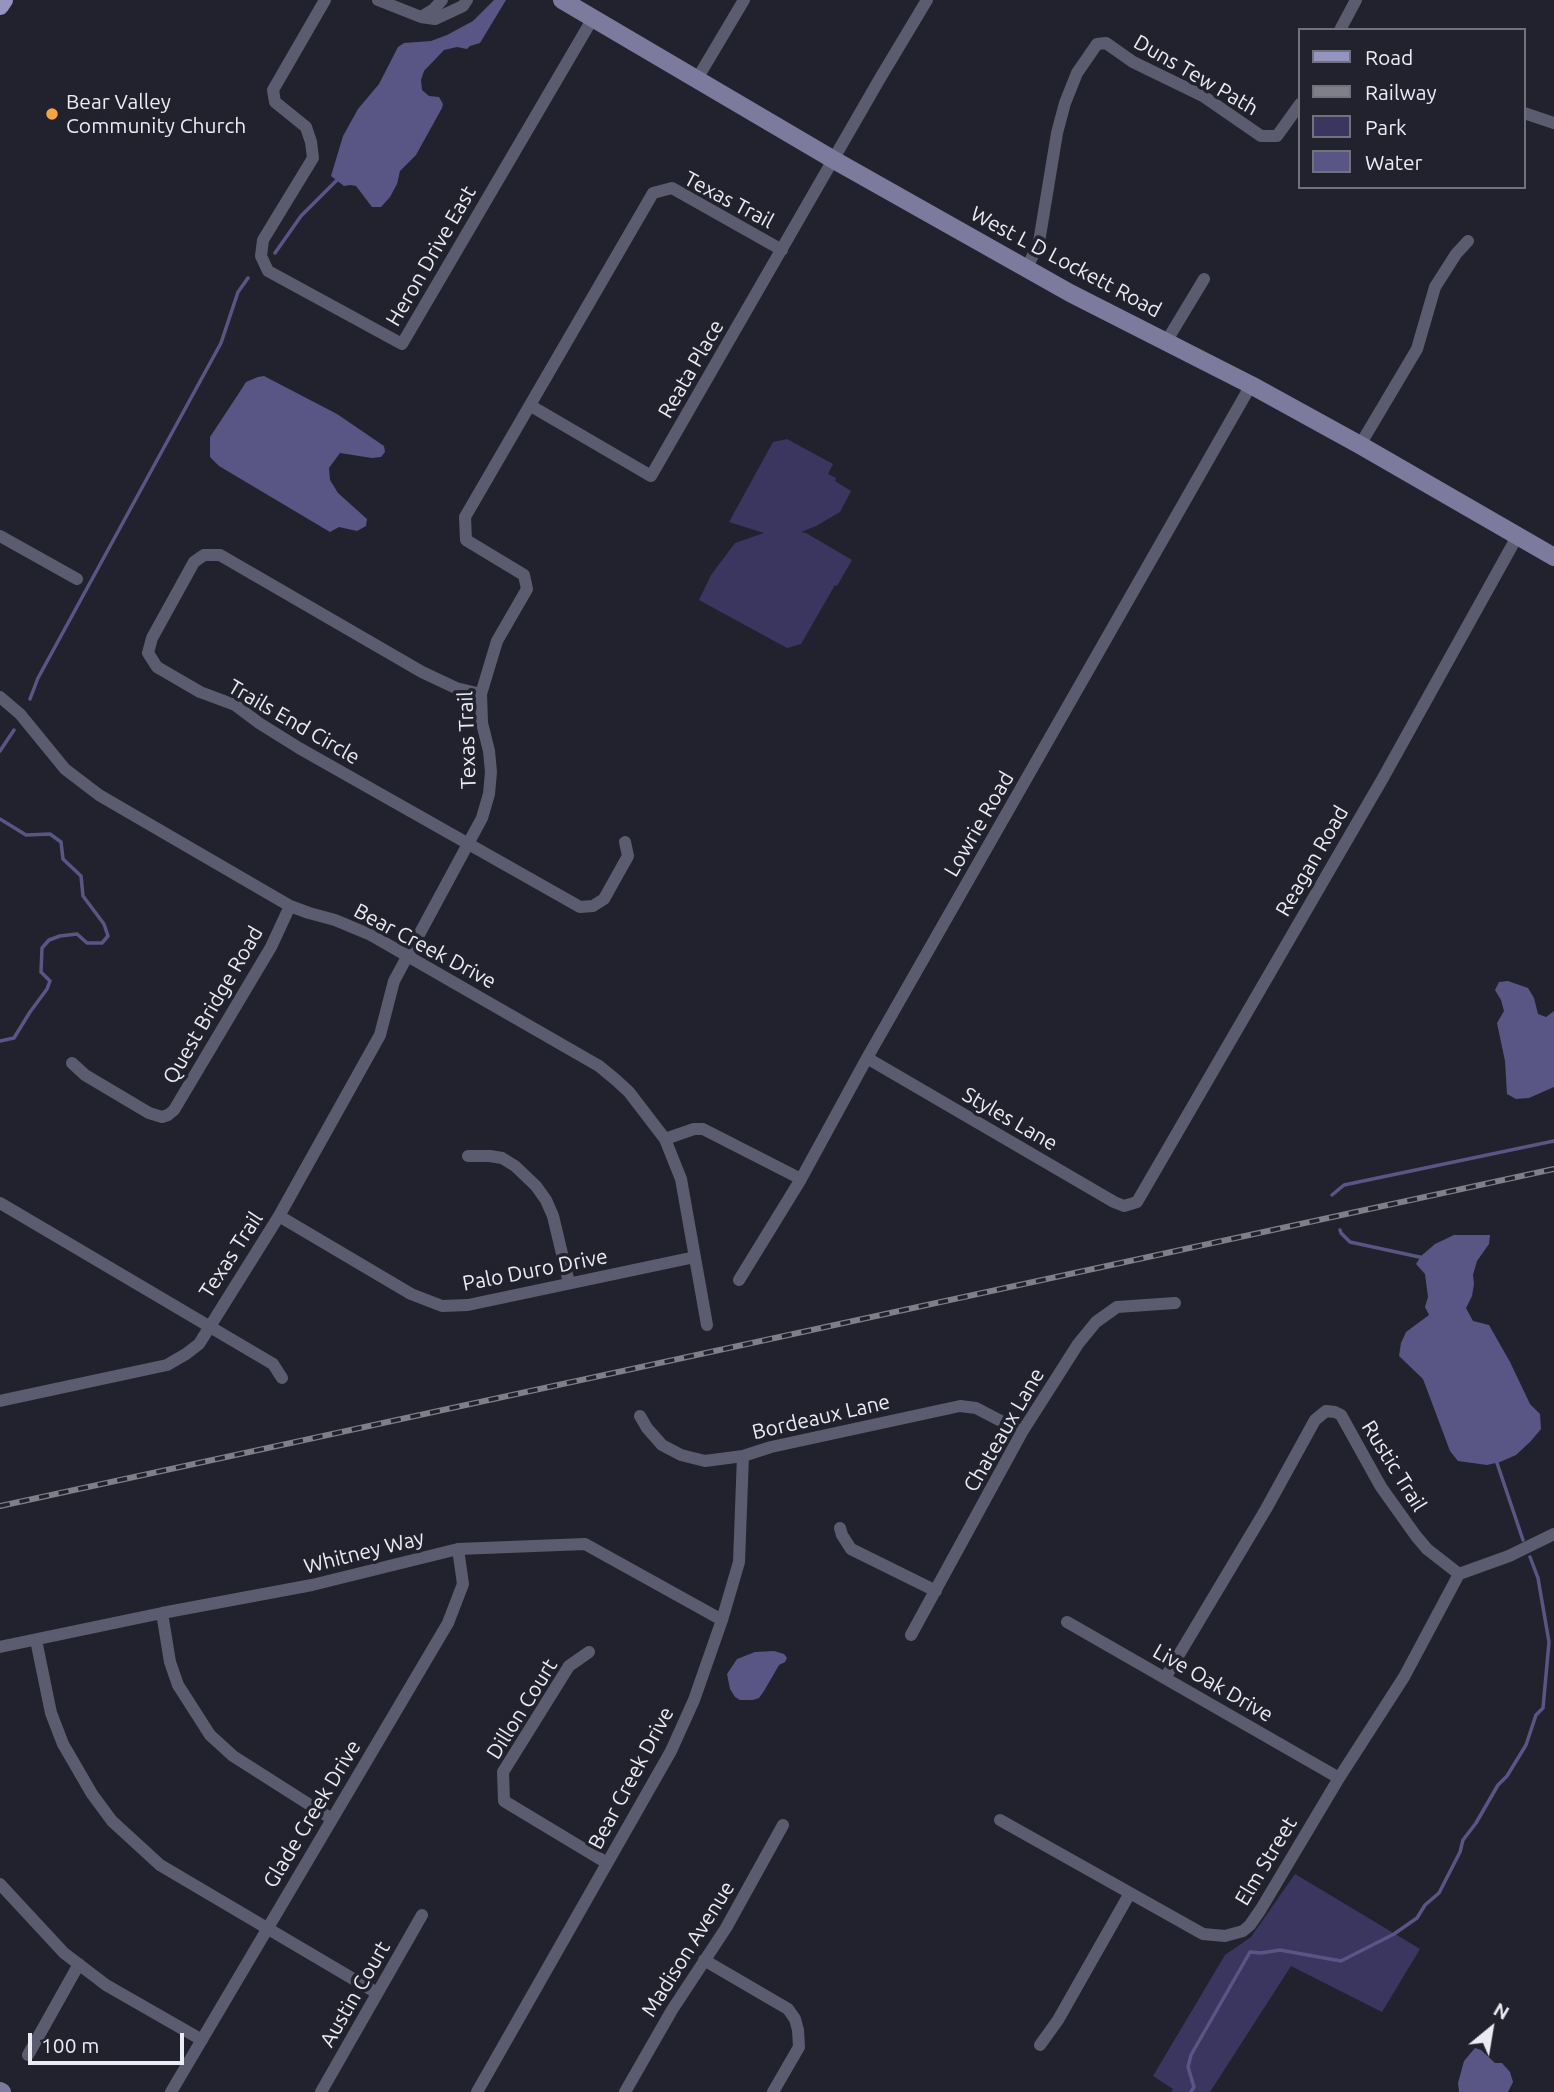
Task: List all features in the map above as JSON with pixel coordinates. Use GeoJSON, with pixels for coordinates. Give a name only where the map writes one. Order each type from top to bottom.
{"type":"FeatureCollection","features":[{"type":"Feature","properties":{"kind":"main road"},"geometry":{"type":"LineString","coordinates":[[0,6],[4,0]]}},
{"type":"Feature","properties":{"kind":"main road","name":"West L D Lockett Road"},"geometry":{"type":"LineString","coordinates":[[562,0],[834,160],[1070,293],[1251,385],[1554,557]]}},
{"type":"Feature","properties":{"kind":"street","name":"Heron Drive East"},"geometry":{"type":"LineString","coordinates":[[325,0],[273,90],[275,102],[306,127],[313,158],[263,240],[261,256],[268,271],[402,345],[593,18]]}},
{"type":"Feature","properties":{"kind":"street"},"geometry":{"type":"LineString","coordinates":[[378,0],[421,17],[435,19],[463,6],[467,0]]}},
{"type":"Feature","properties":{"kind":"street"},"geometry":{"type":"LineString","coordinates":[[421,17],[442,0]]}},
{"type":"Feature","properties":{"kind":"street"},"geometry":{"type":"LineString","coordinates":[[697,79],[744,0]]}},
{"type":"Feature","properties":{"kind":"street","name":"Reata Place"},"geometry":{"type":"LineString","coordinates":[[531,406],[651,476],[927,0]]}},
{"type":"Feature","properties":{"kind":"street"},"geometry":{"type":"LineString","coordinates":[[1341,28],[1356,0]]}},
{"type":"Feature","properties":{"kind":"street","name":"Duns Tew Path"},"geometry":{"type":"LineString","coordinates":[[1027,268],[1039,242],[1057,133],[1065,103],[1077,73],[1097,44],[1106,43],[1142,67],[1203,96],[1261,136],[1277,136],[1298,107]]}},
{"type":"Feature","properties":{"kind":"street"},"geometry":{"type":"LineString","coordinates":[[1526,114],[1554,123]]}},
{"type":"Feature","properties":{"kind":"street","name":"Texas Trail"},"geometry":{"type":"LineString","coordinates":[[0,1401],[167,1365],[199,1344],[279,1216],[380,1035],[394,981],[482,818],[489,794],[491,772],[482,723],[481,694],[496,641],[527,589],[524,575],[466,540],[465,517],[653,193],[672,188],[782,250]]}},
{"type":"Feature","properties":{"kind":"street"},"geometry":{"type":"LineString","coordinates":[[1360,445],[1417,349],[1435,286],[1468,241]]}},
{"type":"Feature","properties":{"kind":"street"},"geometry":{"type":"LineString","coordinates":[[1166,342],[1204,279]]}},
{"type":"Feature","properties":{"kind":"street","name":"Lowrie Road"},"geometry":{"type":"LineString","coordinates":[[739,1280],[801,1179],[867,1058],[1251,385]]}},
{"type":"Feature","properties":{"kind":"street","name":"Reagan Road"},"geometry":{"type":"LineString","coordinates":[[1134,1203],[1143,1194],[1383,778],[1518,535]]}},
{"type":"Feature","properties":{"kind":"street"},"geometry":{"type":"LineString","coordinates":[[0,536],[77,579]]}},
{"type":"Feature","properties":{"kind":"street","name":"Trails End Circle"},"geometry":{"type":"LineString","coordinates":[[469,845],[299,748],[235,705],[200,692],[157,667],[148,653],[152,638],[194,562],[204,555],[220,555],[422,671],[456,688],[481,694]]}},
{"type":"Feature","properties":{"kind":"street","name":"Bear Creek Drive"},"geometry":{"type":"LineString","coordinates":[[0,697],[20,714],[65,769],[99,794],[290,906],[352,927],[408,956],[599,1066],[629,1092],[665,1139],[683,1188],[707,1325]]}},
{"type":"Feature","properties":{"kind":"street"},"geometry":{"type":"LineString","coordinates":[[469,845],[580,907],[593,906],[604,899],[628,856],[625,842]]}},
{"type":"Feature","properties":{"kind":"street","name":"Quest Bridge Road"},"geometry":{"type":"LineString","coordinates":[[72,1063],[85,1075],[149,1113],[162,1117],[168,1115],[174,1110],[271,947],[290,906]]}},
{"type":"Feature","properties":{"kind":"street","name":"Styles Lane"},"geometry":{"type":"LineString","coordinates":[[867,1058],[1114,1202],[1124,1206],[1134,1203]]}},
{"type":"Feature","properties":{"kind":"street"},"geometry":{"type":"LineString","coordinates":[[665,1139],[694,1129],[703,1129],[801,1179]]}},
{"type":"Feature","properties":{"kind":"street"},"geometry":{"type":"LineString","coordinates":[[468,1156],[502,1158],[536,1186],[553,1216],[569,1283]]}},
{"type":"Feature","properties":{"kind":"street"},"geometry":{"type":"LineString","coordinates":[[0,1203],[274,1364],[282,1378]]}},
{"type":"Feature","properties":{"kind":"street","name":"Palo Duro Drive"},"geometry":{"type":"LineString","coordinates":[[279,1216],[411,1294],[442,1306],[468,1305],[695,1257]]}},
{"type":"Feature","properties":{"kind":"street","name":"Chateaux Lane"},"geometry":{"type":"LineString","coordinates":[[911,1635],[1022,1432],[1078,1344],[1096,1322],[1118,1307],[1175,1303]]}},
{"type":"Feature","properties":{"kind":"street","name":"Bordeaux Lane"},"geometry":{"type":"LineString","coordinates":[[640,1416],[647,1429],[662,1445],[681,1455],[705,1461],[743,1456],[783,1444],[960,1406],[976,1408],[1022,1432]]}},
{"type":"Feature","properties":{"kind":"street","name":"Rustic Trail"},"geometry":{"type":"LineString","coordinates":[[1165,1678],[1315,1420],[1326,1412],[1341,1415],[1381,1487],[1416,1536],[1427,1549],[1460,1574]]}},
{"type":"Feature","properties":{"kind":"street","name":"Bear Creek Drive"},"geometry":{"type":"LineString","coordinates":[[477,2092],[671,1751],[694,1700],[739,1562],[743,1456]]}},
{"type":"Feature","properties":{"kind":"street"},"geometry":{"type":"LineString","coordinates":[[840,1528],[851,1549],[936,1591]]}},
{"type":"Feature","properties":{"kind":"street"},"geometry":{"type":"LineString","coordinates":[[1460,1574],[1509,1556],[1554,1534]]}},
{"type":"Feature","properties":{"kind":"street","name":"Whitney Way"},"geometry":{"type":"LineString","coordinates":[[0,1647],[312,1585],[458,1549],[585,1544],[722,1620]]}},
{"type":"Feature","properties":{"kind":"street","name":"Glade Creek Drive"},"geometry":{"type":"LineString","coordinates":[[171,2092],[448,1623],[463,1584],[458,1549]]}},
{"type":"Feature","properties":{"kind":"street","name":"Elm Street"},"geometry":{"type":"LineString","coordinates":[[1000,1820],[1203,1934],[1225,1936],[1242,1931],[1250,1925],[1261,1909],[1339,1778],[1404,1677],[1460,1574]]}},
{"type":"Feature","properties":{"kind":"street"},"geometry":{"type":"LineString","coordinates":[[162,1613],[177,1685],[209,1735],[233,1756],[332,1819]]}},
{"type":"Feature","properties":{"kind":"street","name":"Live Oak Drive"},"geometry":{"type":"LineString","coordinates":[[1067,1622],[1339,1778]]}},
{"type":"Feature","properties":{"kind":"street"},"geometry":{"type":"LineString","coordinates":[[36,1640],[51,1713],[63,1744],[92,1794],[113,1821],[160,1865],[377,1993]]}},
{"type":"Feature","properties":{"kind":"street","name":"Dillon Court"},"geometry":{"type":"LineString","coordinates":[[589,1652],[569,1666],[503,1772],[504,1801],[607,1863]]}},
{"type":"Feature","properties":{"kind":"street","name":"Madison Avenue"},"geometry":{"type":"LineString","coordinates":[[625,2092],[672,2010],[726,1928],[783,1825]]}},
{"type":"Feature","properties":{"kind":"street"},"geometry":{"type":"LineString","coordinates":[[0,1884],[64,1953],[106,1985],[202,2040]]}},
{"type":"Feature","properties":{"kind":"street"},"geometry":{"type":"LineString","coordinates":[[1040,2045],[1058,2020],[1130,1893]]}},
{"type":"Feature","properties":{"kind":"street","name":"Austin Court"},"geometry":{"type":"LineString","coordinates":[[321,2092],[422,1915]]}},
{"type":"Feature","properties":{"kind":"street"},"geometry":{"type":"LineString","coordinates":[[704,1961],[788,2009],[795,2019],[799,2047],[773,2092]]}},
{"type":"Feature","properties":{"kind":"street"},"geometry":{"type":"LineString","coordinates":[[28,2055],[79,1964]]}},
{"type":"Feature","properties":{"kind":"green space"},"geometry":{"type":"Polygon","coordinates":[[[787,439],[833,464],[828,474],[851,491],[840,512],[801,532],[852,560],[801,644],[787,648],[699,600],[711,575],[735,543],[764,533],[729,522],[773,442],[787,439]]]}},
{"type":"Feature","properties":{"kind":"green space"},"geometry":{"type":"Polygon","coordinates":[[[1295,1874],[1420,1949],[1382,2012],[1291,1966],[1210,2092],[1171,2092],[1173,2089],[1153,2076],[1225,1955],[1251,1937],[1295,1874]]]}},
{"type":"Feature","properties":{"kind":"water"},"geometry":{"type":"Polygon","coordinates":[[[494,0],[506,0],[480,43],[467,49],[457,47],[444,50],[424,71],[422,90],[429,96],[439,97],[442,108],[416,155],[400,171],[390,197],[381,207],[372,207],[356,186],[344,186],[331,176],[343,136],[358,109],[379,84],[398,47],[404,43],[431,41],[447,35],[473,21],[494,0]]]}},
{"type":"Feature","properties":{"kind":"water"},"geometry":{"type":"Polygon","coordinates":[[[264,376],[337,414],[384,446],[385,452],[381,457],[340,453],[329,468],[330,480],[338,493],[367,519],[366,526],[357,531],[339,527],[330,532],[219,466],[210,457],[210,437],[246,382],[264,376]]]}},
{"type":"Feature","properties":{"kind":"water"},"geometry":{"type":"Polygon","coordinates":[[[1508,981],[1528,988],[1538,1014],[1546,1017],[1554,1011],[1554,1087],[1529,1098],[1516,1099],[1507,1094],[1505,1061],[1497,1023],[1504,1011],[1495,990],[1499,982],[1508,981]]]}},
{"type":"Feature","properties":{"kind":"water"},"geometry":{"type":"Polygon","coordinates":[[[1454,1235],[1490,1235],[1489,1244],[1477,1261],[1472,1296],[1466,1308],[1473,1321],[1489,1325],[1530,1404],[1540,1414],[1541,1429],[1531,1441],[1516,1455],[1487,1465],[1458,1461],[1450,1451],[1423,1379],[1399,1356],[1406,1332],[1429,1315],[1425,1307],[1428,1297],[1425,1274],[1416,1264],[1435,1244],[1454,1235]]]}},
{"type":"Feature","properties":{"kind":"water"},"geometry":{"type":"Polygon","coordinates":[[[774,1651],[787,1658],[779,1665],[759,1698],[740,1700],[735,1697],[727,1674],[737,1659],[755,1652],[774,1651]]]}},
{"type":"Feature","properties":{"kind":"water"},"geometry":{"type":"Polygon","coordinates":[[[1475,2048],[1495,2063],[1502,2063],[1510,2072],[1513,2082],[1508,2092],[1459,2092],[1458,2083],[1464,2061],[1475,2048]]]}},
{"type":"Feature","properties":{"kind":"waterway"},"geometry":{"type":"LineString","coordinates":[[275,253],[301,216],[340,177]]}},
{"type":"Feature","properties":{"kind":"waterway"},"geometry":{"type":"LineString","coordinates":[[30,699],[38,678],[221,343],[238,292],[248,278]]}},
{"type":"Feature","properties":{"kind":"waterway"},"geometry":{"type":"LineString","coordinates":[[0,751],[14,730]]}},
{"type":"Feature","properties":{"kind":"waterway"},"geometry":{"type":"LineString","coordinates":[[0,819],[26,835],[50,834],[61,842],[63,859],[81,876],[83,896],[104,924],[108,936],[102,943],[87,943],[77,934],[49,940],[42,948],[41,972],[50,981],[47,989],[14,1038],[0,1041]]}},
{"type":"Feature","properties":{"kind":"waterway"},"geometry":{"type":"LineString","coordinates":[[1332,1195],[1344,1185],[1554,1141]]}},
{"type":"Feature","properties":{"kind":"waterway"},"geometry":{"type":"LineString","coordinates":[[1340,1230],[1350,1242],[1424,1258]]}},
{"type":"Feature","properties":{"kind":"waterway"},"geometry":{"type":"LineString","coordinates":[[1496,1460],[1523,1540]]}},
{"type":"Feature","properties":{"kind":"waterway"},"geometry":{"type":"LineString","coordinates":[[1191,2092],[1194,2087],[1188,2067],[1191,2055],[1250,1952],[1280,1950],[1341,1961],[1394,1934],[1417,1918],[1425,1905],[1439,1893],[1460,1852],[1463,1840],[1526,1745],[1536,1715],[1543,1708],[1549,1642],[1538,1578],[1530,1557]]}},
{"type":"Feature","properties":{"kind":"railway"},"geometry":{"type":"LineString","coordinates":[[0,1506],[1554,1169]]}},
{"type":"Feature","properties":{"kind":"place","name":"Bear Valley Community Church"},"geometry":{"type":"Point","coordinates":[52,114]}}]}
